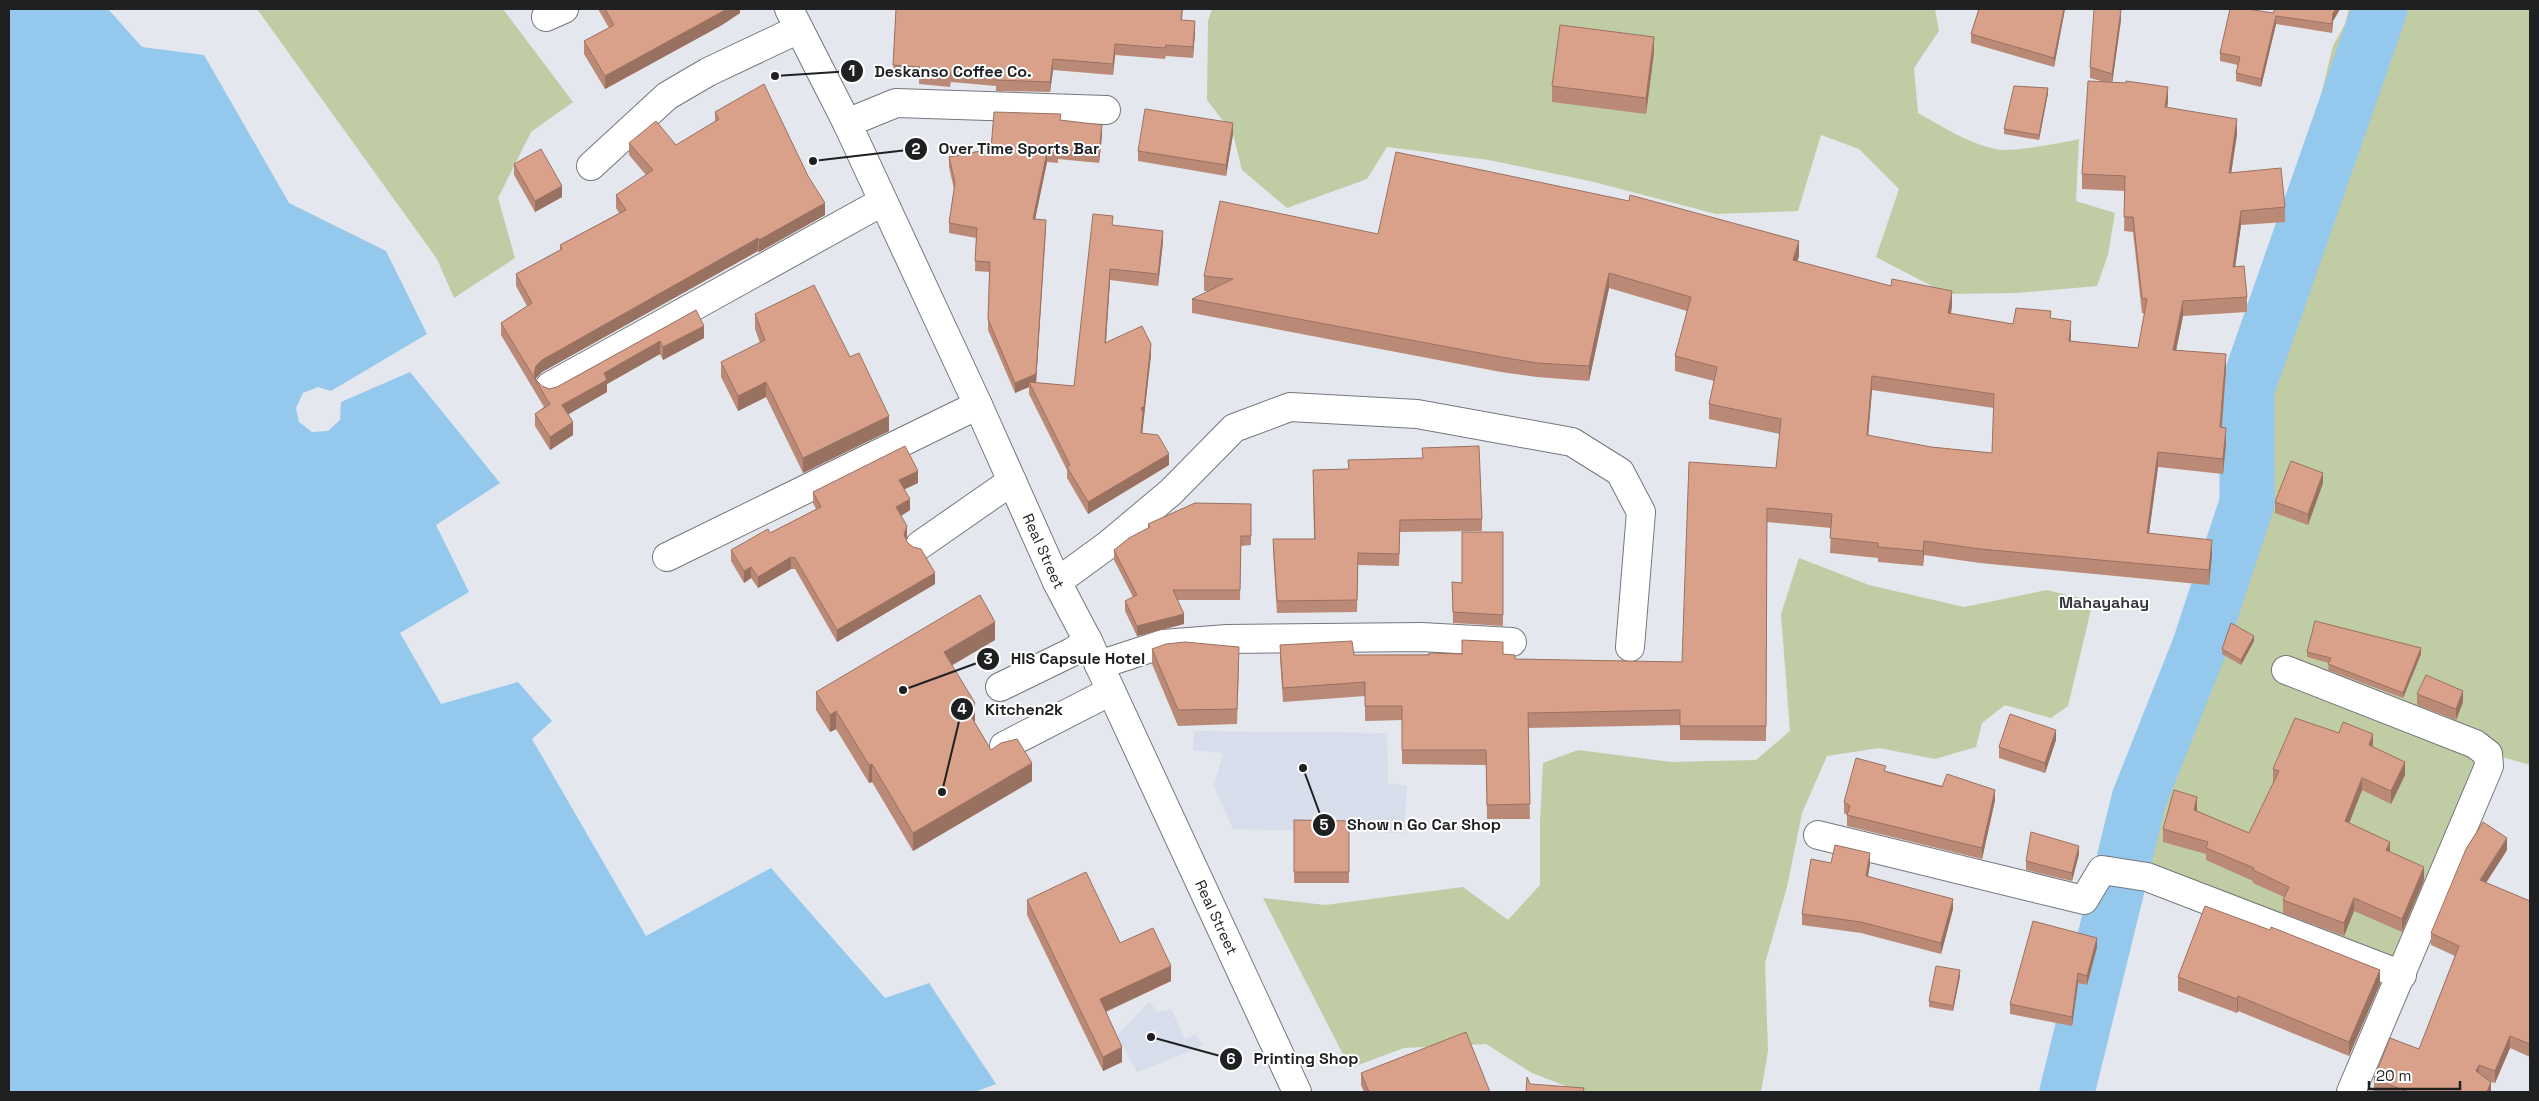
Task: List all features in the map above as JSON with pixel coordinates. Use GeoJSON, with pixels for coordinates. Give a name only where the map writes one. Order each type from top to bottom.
{"type":"FeatureCollection","features":[{"type":"Feature","properties":{"kind":"street","name":"Real Street"},"geometry":{"type":"LineString","coordinates":[[794,19],[847,123],[882,202],[978,405],[1057,582],[1088,640],[1297,1092]]}},
{"type":"Feature","properties":{"kind":"street"},"geometry":{"type":"LineString","coordinates":[[591,166],[667,96],[794,19]]}},
{"type":"Feature","properties":{"kind":"street"},"geometry":{"type":"LineString","coordinates":[[847,123],[896,103],[1106,110]]}},
{"type":"Feature","properties":{"kind":"street"},"geometry":{"type":"LineString","coordinates":[[550,386],[882,202]]}},
{"type":"Feature","properties":{"kind":"street"},"geometry":{"type":"LineString","coordinates":[[667,557],[978,405]]}},
{"type":"Feature","properties":{"kind":"street"},"geometry":{"type":"LineString","coordinates":[[1057,582],[1109,544],[1171,492],[1234,428],[1290,407],[1416,414],[1572,442],[1620,472],[1641,512],[1630,647]]}},
{"type":"Feature","properties":{"kind":"street"},"geometry":{"type":"LineString","coordinates":[[920,545],[1012,481]]}},
{"type":"Feature","properties":{"kind":"street"},"geometry":{"type":"LineString","coordinates":[[1099,665],[1163,644],[1227,640],[1421,637],[1512,642]]}},
{"type":"Feature","properties":{"kind":"street"},"geometry":{"type":"LineString","coordinates":[[1000,687],[1072,652],[1088,640]]}},
{"type":"Feature","properties":{"kind":"street"},"geometry":{"type":"LineString","coordinates":[[2286,670],[2475,744],[2488,754],[2489,766],[2402,976],[2351,1092]]}},
{"type":"Feature","properties":{"kind":"street"},"geometry":{"type":"LineString","coordinates":[[1004,746],[1111,691]]}},
{"type":"Feature","properties":{"kind":"street"},"geometry":{"type":"LineString","coordinates":[[1818,835],[2084,900],[2102,870],[2147,877],[2402,976]]}},
{"type":"Feature","properties":{"kind":"shaded area"},"geometry":{"type":"Polygon","coordinates":[[[1194,731],[1387,733],[1388,783],[1407,786],[1404,833],[1233,829],[1214,786],[1223,753],[1193,750],[1194,731]]]}},
{"type":"Feature","properties":{"kind":"shaded area"},"geometry":{"type":"Polygon","coordinates":[[[1149,1002],[1158,1012],[1171,1009],[1185,1039],[1196,1034],[1203,1046],[1137,1072],[1117,1035],[1149,1002]]]}},
{"type":"Feature","properties":{"kind":"green space"},"geometry":{"type":"Polygon","coordinates":[[[257,9],[503,9],[573,102],[531,132],[498,198],[515,258],[454,298],[437,259],[257,9]]]}},
{"type":"Feature","properties":{"kind":"green space"},"geometry":{"type":"Polygon","coordinates":[[[1212,9],[1935,9],[1939,31],[1914,68],[1918,113],[1945,129],[1995,149],[2024,149],[2079,139],[2076,201],[2115,213],[2108,255],[2097,286],[2017,293],[1947,294],[1876,257],[1899,189],[1859,149],[1821,135],[1798,211],[1716,214],[1594,182],[1489,160],[1387,147],[1367,179],[1287,208],[1242,170],[1233,134],[1207,100],[1208,21],[1212,9]]]}},
{"type":"Feature","properties":{"kind":"green space"},"geometry":{"type":"Polygon","coordinates":[[[2349,9],[2530,9],[2530,765],[2499,756],[2398,973],[2130,860],[2139,799],[2199,648],[2215,590],[2232,543],[2238,492],[2235,393],[2299,185],[2333,46],[2345,24],[2349,9]]]}},
{"type":"Feature","properties":{"kind":"green space"},"geometry":{"type":"Polygon","coordinates":[[[1799,558],[1869,585],[1964,607],[2047,590],[2093,601],[2068,706],[2051,718],[2005,705],[1982,723],[1976,747],[1935,759],[1879,748],[1827,756],[1802,813],[1787,887],[1765,963],[1768,1051],[1761,1092],[1581,1092],[1532,1073],[1486,1044],[1404,1048],[1350,1068],[1263,898],[1325,905],[1463,887],[1508,920],[1540,885],[1540,821],[1543,763],[1578,750],[1671,762],[1756,760],[1790,731],[1781,614],[1799,558]]]}},
{"type":"Feature","properties":{"kind":"water"},"geometry":{"type":"Polygon","coordinates":[[[9,9],[108,9],[142,47],[204,55],[289,203],[386,251],[427,334],[331,391],[318,387],[303,393],[296,408],[299,422],[312,432],[328,431],[340,420],[341,402],[410,372],[500,483],[436,525],[469,592],[400,633],[441,704],[518,682],[552,721],[532,739],[646,936],[771,868],[885,998],[929,983],[996,1084],[975,1092],[9,1092],[9,9]]]}},
{"type":"Feature","properties":{"kind":"building"},"geometry":{"type":"Polygon","coordinates":[[[605,9],[727,9],[605,76],[584,41],[614,25],[605,9]]]}},
{"type":"Feature","properties":{"kind":"building"},"geometry":{"type":"Polygon","coordinates":[[[896,9],[1182,9],[1181,20],[1195,21],[1193,47],[1166,45],[1165,48],[1115,44],[1113,64],[1053,59],[1050,82],[996,80],[996,75],[951,71],[950,76],[919,73],[920,67],[893,65],[896,9]]]}},
{"type":"Feature","properties":{"kind":"building"},"geometry":{"type":"Polygon","coordinates":[[[1979,9],[2064,9],[2054,58],[1971,34],[1979,9]]]}},
{"type":"Feature","properties":{"kind":"building"},"geometry":{"type":"Polygon","coordinates":[[[2094,9],[2121,10],[2112,74],[2090,67],[2094,9]]]}},
{"type":"Feature","properties":{"kind":"building"},"geometry":{"type":"Polygon","coordinates":[[[2230,9],[2247,9],[2273,13],[2275,9],[2336,9],[2333,13],[2332,24],[2276,16],[2261,79],[2236,73],[2240,57],[2220,53],[2230,9]]]}},
{"type":"Feature","properties":{"kind":"building"},"geometry":{"type":"Polygon","coordinates":[[[1560,25],[1654,37],[1646,98],[1552,86],[1560,25]]]}},
{"type":"Feature","properties":{"kind":"building"},"geometry":{"type":"Polygon","coordinates":[[[2088,81],[2126,83],[2126,81],[2168,87],[2165,107],[2237,119],[2229,173],[2281,168],[2285,207],[2241,211],[2233,267],[2244,266],[2247,297],[2183,301],[2173,350],[2226,354],[2220,427],[2226,428],[2223,459],[2158,452],[2147,533],[2212,540],[2209,570],[1980,549],[1924,541],[1923,551],[1878,547],[1878,543],[1830,538],[1832,514],[1767,508],[1766,726],[1680,726],[1680,710],[1528,713],[1530,804],[1487,805],[1486,750],[1402,750],[1402,706],[1365,706],[1365,682],[1283,688],[1280,645],[1352,641],[1354,655],[1429,655],[1429,653],[1462,654],[1462,640],[1503,642],[1503,654],[1515,655],[1515,659],[1682,662],[1689,462],[1776,468],[1781,419],[1709,404],[1717,367],[1675,356],[1691,297],[1609,273],[1589,366],[1537,363],[1501,357],[1192,299],[1233,279],[1204,276],[1220,201],[1378,234],[1396,152],[1629,201],[1630,195],[1799,241],[1793,260],[1891,286],[1892,279],[1952,291],[1948,313],[2013,324],[2016,308],[2051,311],[2050,318],[2071,321],[2069,341],[2138,348],[2147,299],[2142,298],[2133,217],[2124,217],[2125,176],[2082,174],[2088,81]],[[1872,376],[1867,435],[1931,447],[1992,453],[1994,394],[1872,376]]]}},
{"type":"Feature","properties":{"kind":"building"},"geometry":{"type":"Polygon","coordinates":[[[764,84],[808,176],[825,203],[759,240],[758,238],[542,360],[536,366],[534,374],[536,380],[542,386],[549,389],[557,387],[696,310],[704,326],[663,347],[660,341],[604,373],[607,380],[562,405],[573,422],[550,437],[535,414],[550,404],[501,323],[532,303],[516,274],[562,249],[560,245],[626,210],[616,195],[653,170],[629,143],[656,121],[676,145],[719,119],[715,112],[764,84]]]}},
{"type":"Feature","properties":{"kind":"building"},"geometry":{"type":"Polygon","coordinates":[[[2014,86],[2048,88],[2039,135],[2004,129],[2014,86]]]}},
{"type":"Feature","properties":{"kind":"building"},"geometry":{"type":"Polygon","coordinates":[[[1145,109],[1233,123],[1226,165],[1138,151],[1145,109]]]}},
{"type":"Feature","properties":{"kind":"building"},"geometry":{"type":"Polygon","coordinates":[[[994,112],[1061,114],[1060,120],[1102,125],[1099,153],[1058,149],[1058,153],[1047,152],[1033,219],[1046,220],[1036,374],[1015,383],[988,319],[990,262],[975,261],[977,228],[949,223],[955,183],[949,157],[991,149],[994,112]]]}},
{"type":"Feature","properties":{"kind":"building"},"geometry":{"type":"Polygon","coordinates":[[[541,149],[562,186],[535,201],[514,164],[541,149]]]}},
{"type":"Feature","properties":{"kind":"building"},"geometry":{"type":"Polygon","coordinates":[[[1093,214],[1113,216],[1112,225],[1163,231],[1158,274],[1110,269],[1105,343],[1142,326],[1151,344],[1144,407],[1141,408],[1143,412],[1141,433],[1158,435],[1169,454],[1088,502],[1067,467],[1070,465],[1029,382],[1074,386],[1093,214]]]}},
{"type":"Feature","properties":{"kind":"building"},"geometry":{"type":"Polygon","coordinates":[[[814,285],[850,357],[859,353],[889,416],[803,458],[766,382],[738,396],[721,362],[765,340],[755,314],[814,285]]]}},
{"type":"Feature","properties":{"kind":"building"},"geometry":{"type":"Polygon","coordinates":[[[905,446],[918,471],[899,480],[910,499],[896,507],[907,526],[904,534],[907,542],[913,547],[921,549],[935,573],[837,630],[795,558],[791,557],[758,577],[751,567],[744,571],[731,550],[768,529],[770,533],[821,507],[813,492],[905,446]]]}},
{"type":"Feature","properties":{"kind":"building"},"geometry":{"type":"Polygon","coordinates":[[[1479,446],[1482,519],[1400,520],[1399,554],[1358,553],[1357,600],[1277,601],[1273,539],[1315,539],[1313,470],[1349,469],[1348,460],[1423,458],[1422,448],[1479,446]]]}},
{"type":"Feature","properties":{"kind":"building"},"geometry":{"type":"Polygon","coordinates":[[[2291,461],[2323,473],[2308,514],[2275,502],[2291,461]]]}},
{"type":"Feature","properties":{"kind":"building"},"geometry":{"type":"Polygon","coordinates":[[[1195,503],[1251,504],[1251,536],[1241,536],[1240,590],[1173,590],[1184,614],[1137,626],[1125,601],[1137,595],[1114,550],[1129,538],[1150,527],[1148,524],[1195,503]]]}},
{"type":"Feature","properties":{"kind":"building"},"geometry":{"type":"Polygon","coordinates":[[[1462,532],[1503,532],[1503,615],[1453,612],[1452,582],[1462,583],[1462,532]]]}},
{"type":"Feature","properties":{"kind":"building"},"geometry":{"type":"Polygon","coordinates":[[[980,595],[995,622],[944,652],[975,703],[966,708],[991,750],[1001,743],[1017,739],[1032,763],[913,833],[872,764],[869,765],[836,711],[830,715],[816,692],[980,595]]]}},
{"type":"Feature","properties":{"kind":"building"},"geometry":{"type":"Polygon","coordinates":[[[2315,621],[2421,648],[2403,693],[2328,664],[2331,658],[2307,652],[2315,621]]]}},
{"type":"Feature","properties":{"kind":"building"},"geometry":{"type":"Polygon","coordinates":[[[2231,623],[2254,636],[2241,660],[2222,649],[2231,623]]]}},
{"type":"Feature","properties":{"kind":"building"},"geometry":{"type":"Polygon","coordinates":[[[1185,642],[1239,647],[1237,709],[1178,710],[1152,649],[1166,644],[1185,642]]]}},
{"type":"Feature","properties":{"kind":"building"},"geometry":{"type":"Polygon","coordinates":[[[2426,675],[2463,691],[2456,709],[2417,694],[2426,675]]]}},
{"type":"Feature","properties":{"kind":"building"},"geometry":{"type":"Polygon","coordinates":[[[2010,714],[2056,730],[2045,763],[1999,747],[2010,714]]]}},
{"type":"Feature","properties":{"kind":"building"},"geometry":{"type":"Polygon","coordinates":[[[2295,718],[2339,733],[2343,722],[2373,734],[2369,745],[2405,762],[2391,791],[2362,778],[2345,821],[2390,842],[2386,850],[2424,867],[2402,919],[2354,898],[2344,923],[2283,900],[2289,887],[2253,870],[2254,868],[2206,848],[2208,842],[2163,829],[2174,790],[2197,797],[2194,810],[2249,833],[2279,771],[2273,769],[2295,718]]]}},
{"type":"Feature","properties":{"kind":"building"},"geometry":{"type":"Polygon","coordinates":[[[1856,758],[1886,766],[1884,771],[1942,787],[1947,774],[1995,790],[1982,848],[1847,815],[1850,806],[1844,802],[1856,758]]]}},
{"type":"Feature","properties":{"kind":"building"},"geometry":{"type":"Polygon","coordinates":[[[1294,820],[1349,821],[1349,872],[1294,872],[1294,820]]]}},
{"type":"Feature","properties":{"kind":"building"},"geometry":{"type":"Polygon","coordinates":[[[2483,822],[2507,838],[2480,880],[2530,901],[2530,1044],[2510,1036],[2495,1071],[2479,1065],[2476,1071],[2491,1082],[2487,1092],[2406,1092],[2374,1079],[2390,1038],[2419,1049],[2459,946],[2431,933],[2466,849],[2483,822]]]}},
{"type":"Feature","properties":{"kind":"building"},"geometry":{"type":"Polygon","coordinates":[[[2031,832],[2079,846],[2072,873],[2026,861],[2031,832]]]}},
{"type":"Feature","properties":{"kind":"building"},"geometry":{"type":"Polygon","coordinates":[[[1835,845],[1870,853],[1866,876],[1953,899],[1941,943],[1861,922],[1802,914],[1811,859],[1831,863],[1835,845]]]}},
{"type":"Feature","properties":{"kind":"building"},"geometry":{"type":"Polygon","coordinates":[[[1086,872],[1120,943],[1153,928],[1171,966],[1100,999],[1122,1047],[1103,1057],[1027,900],[1086,872]]]}},
{"type":"Feature","properties":{"kind":"building"},"geometry":{"type":"Polygon","coordinates":[[[2205,906],[2270,930],[2271,927],[2380,970],[2349,1042],[2238,996],[2237,999],[2178,977],[2205,906]]]}},
{"type":"Feature","properties":{"kind":"building"},"geometry":{"type":"Polygon","coordinates":[[[2033,921],[2097,938],[2087,976],[2078,973],[2072,1017],[2010,1004],[2033,921]]]}},
{"type":"Feature","properties":{"kind":"building"},"geometry":{"type":"Polygon","coordinates":[[[1936,966],[1960,970],[1953,1006],[1929,1001],[1936,966]]]}},
{"type":"Feature","properties":{"kind":"building"},"geometry":{"type":"Polygon","coordinates":[[[1466,1032],[1490,1092],[1369,1092],[1361,1073],[1466,1032]]]}},
{"type":"Feature","properties":{"kind":"building"},"geometry":{"type":"Polygon","coordinates":[[[1527,1077],[1530,1084],[1584,1088],[1583,1092],[1526,1092],[1527,1077]]]}},
{"type":"Feature","properties":{"kind":"waterway"},"geometry":{"type":"LineString","coordinates":[[2067,1092],[2139,799],[2199,648],[2247,503],[2247,389],[2380,9]]}},
{"type":"Feature","properties":{"kind":"place","name":"Deskanso Coffee Co."},"geometry":{"type":"Point","coordinates":[775,76]}},
{"type":"Feature","properties":{"kind":"place","name":"Over Time Sports Bar"},"geometry":{"type":"Point","coordinates":[813,161]}},
{"type":"Feature","properties":{"kind":"place","name":"HIS Capsule Hotel"},"geometry":{"type":"Point","coordinates":[903,690]}},
{"type":"Feature","properties":{"kind":"place","name":"Show n Go Car Shop"},"geometry":{"type":"Point","coordinates":[1303,768]}},
{"type":"Feature","properties":{"kind":"place","name":"Kitchen2k"},"geometry":{"type":"Point","coordinates":[942,792]}},
{"type":"Feature","properties":{"kind":"place","name":"Printing Shop"},"geometry":{"type":"Point","coordinates":[1151,1037]}},
{"type":"Feature","properties":{"kind":"district","name":"Mahayahay"},"geometry":{"type":"Point","coordinates":[2104,602]}}]}
